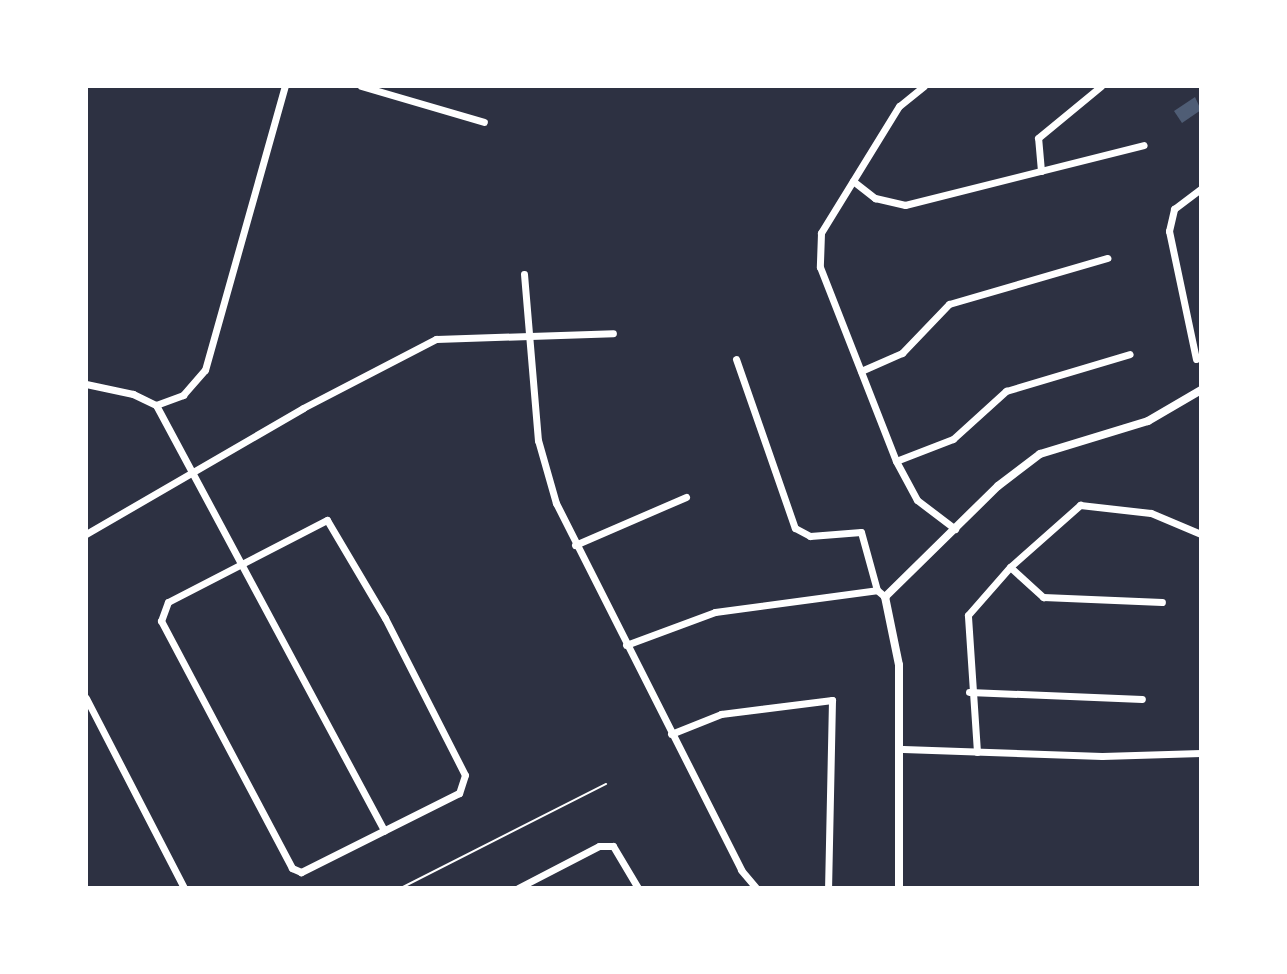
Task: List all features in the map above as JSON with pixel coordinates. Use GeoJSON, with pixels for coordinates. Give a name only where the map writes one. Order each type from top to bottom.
{"type":"FeatureCollection","features":[{"type":"Feature","properties":{"kind":"street"},"geometry":{"type":"LineString","coordinates":[[156,405],[183,395],[205,370],[285,86]]}},
{"type":"Feature","properties":{"kind":"street"},"geometry":{"type":"LineString","coordinates":[[361,86],[484,122]]}},
{"type":"Feature","properties":{"kind":"street"},"geometry":{"type":"LineString","coordinates":[[924,86],[899,106],[821,233],[820,267],[896,461],[917,500],[955,529]]}},
{"type":"Feature","properties":{"kind":"street"},"geometry":{"type":"LineString","coordinates":[[1041,171],[1038,138],[1101,86]]}},
{"type":"Feature","properties":{"kind":"street"},"geometry":{"type":"LineString","coordinates":[[853,181],[875,198],[905,205],[1144,145]]}},
{"type":"Feature","properties":{"kind":"street"},"geometry":{"type":"LineString","coordinates":[[1196,359],[1169,231],[1174,209],[1201,189]]}},
{"type":"Feature","properties":{"kind":"street"},"geometry":{"type":"LineString","coordinates":[[861,371],[902,353],[949,304],[1107,258]]}},
{"type":"Feature","properties":{"kind":"street"},"geometry":{"type":"LineString","coordinates":[[524,274],[525,332],[538,440],[556,503],[741,870],[756,888]]}},
{"type":"Feature","properties":{"kind":"street"},"geometry":{"type":"LineString","coordinates":[[86,534],[191,471],[436,339],[525,332],[613,333]]}},
{"type":"Feature","properties":{"kind":"street"},"geometry":{"type":"LineString","coordinates":[[896,461],[953,439],[1006,391],[1130,354]]}},
{"type":"Feature","properties":{"kind":"street"},"geometry":{"type":"LineString","coordinates":[[736,359],[795,528],[810,536],[861,532],[877,590],[885,597],[899,665],[903,749],[899,888]]}},
{"type":"Feature","properties":{"kind":"street"},"geometry":{"type":"LineString","coordinates":[[86,384],[133,394],[156,405],[243,560],[384,831]]}},
{"type":"Feature","properties":{"kind":"street"},"geometry":{"type":"LineString","coordinates":[[885,597],[955,529],[1040,454],[1148,421],[1201,390]]}},
{"type":"Feature","properties":{"kind":"street"},"geometry":{"type":"LineString","coordinates":[[575,545],[686,497]]}},
{"type":"Feature","properties":{"kind":"street"},"geometry":{"type":"LineString","coordinates":[[977,752],[969,692],[970,610],[1010,567],[1080,505],[1151,513],[1201,534]]}},
{"type":"Feature","properties":{"kind":"street"},"geometry":{"type":"LineString","coordinates":[[327,520],[385,618],[465,775],[459,793],[384,831],[312,870],[292,868],[161,621],[168,602],[243,560],[327,520]]}},
{"type":"Feature","properties":{"kind":"street"},"geometry":{"type":"LineString","coordinates":[[1010,567],[1043,597],[1162,602]]}},
{"type":"Feature","properties":{"kind":"street"},"geometry":{"type":"LineString","coordinates":[[626,645],[715,612],[877,590]]}},
{"type":"Feature","properties":{"kind":"street"},"geometry":{"type":"LineString","coordinates":[[969,692],[1142,699]]}},
{"type":"Feature","properties":{"kind":"street"},"geometry":{"type":"LineString","coordinates":[[86,698],[184,888]]}},
{"type":"Feature","properties":{"kind":"street"},"geometry":{"type":"LineString","coordinates":[[671,734],[721,714],[832,700],[828,888]]}},
{"type":"Feature","properties":{"kind":"street"},"geometry":{"type":"LineString","coordinates":[[903,749],[1201,753]]}},
{"type":"Feature","properties":{"kind":"street"},"geometry":{"type":"LineString","coordinates":[[522,887],[599,846],[613,846],[638,888]]}},
{"type":"Feature","properties":{"kind":"path"},"geometry":{"type":"LineString","coordinates":[[401,888],[606,784]]}},
{"type":"Feature","properties":{"kind":"water"},"geometry":{"type":"Polygon","coordinates":[[[1195,97],[1201,110],[1182,123],[1174,111],[1195,97]]]}}]}
